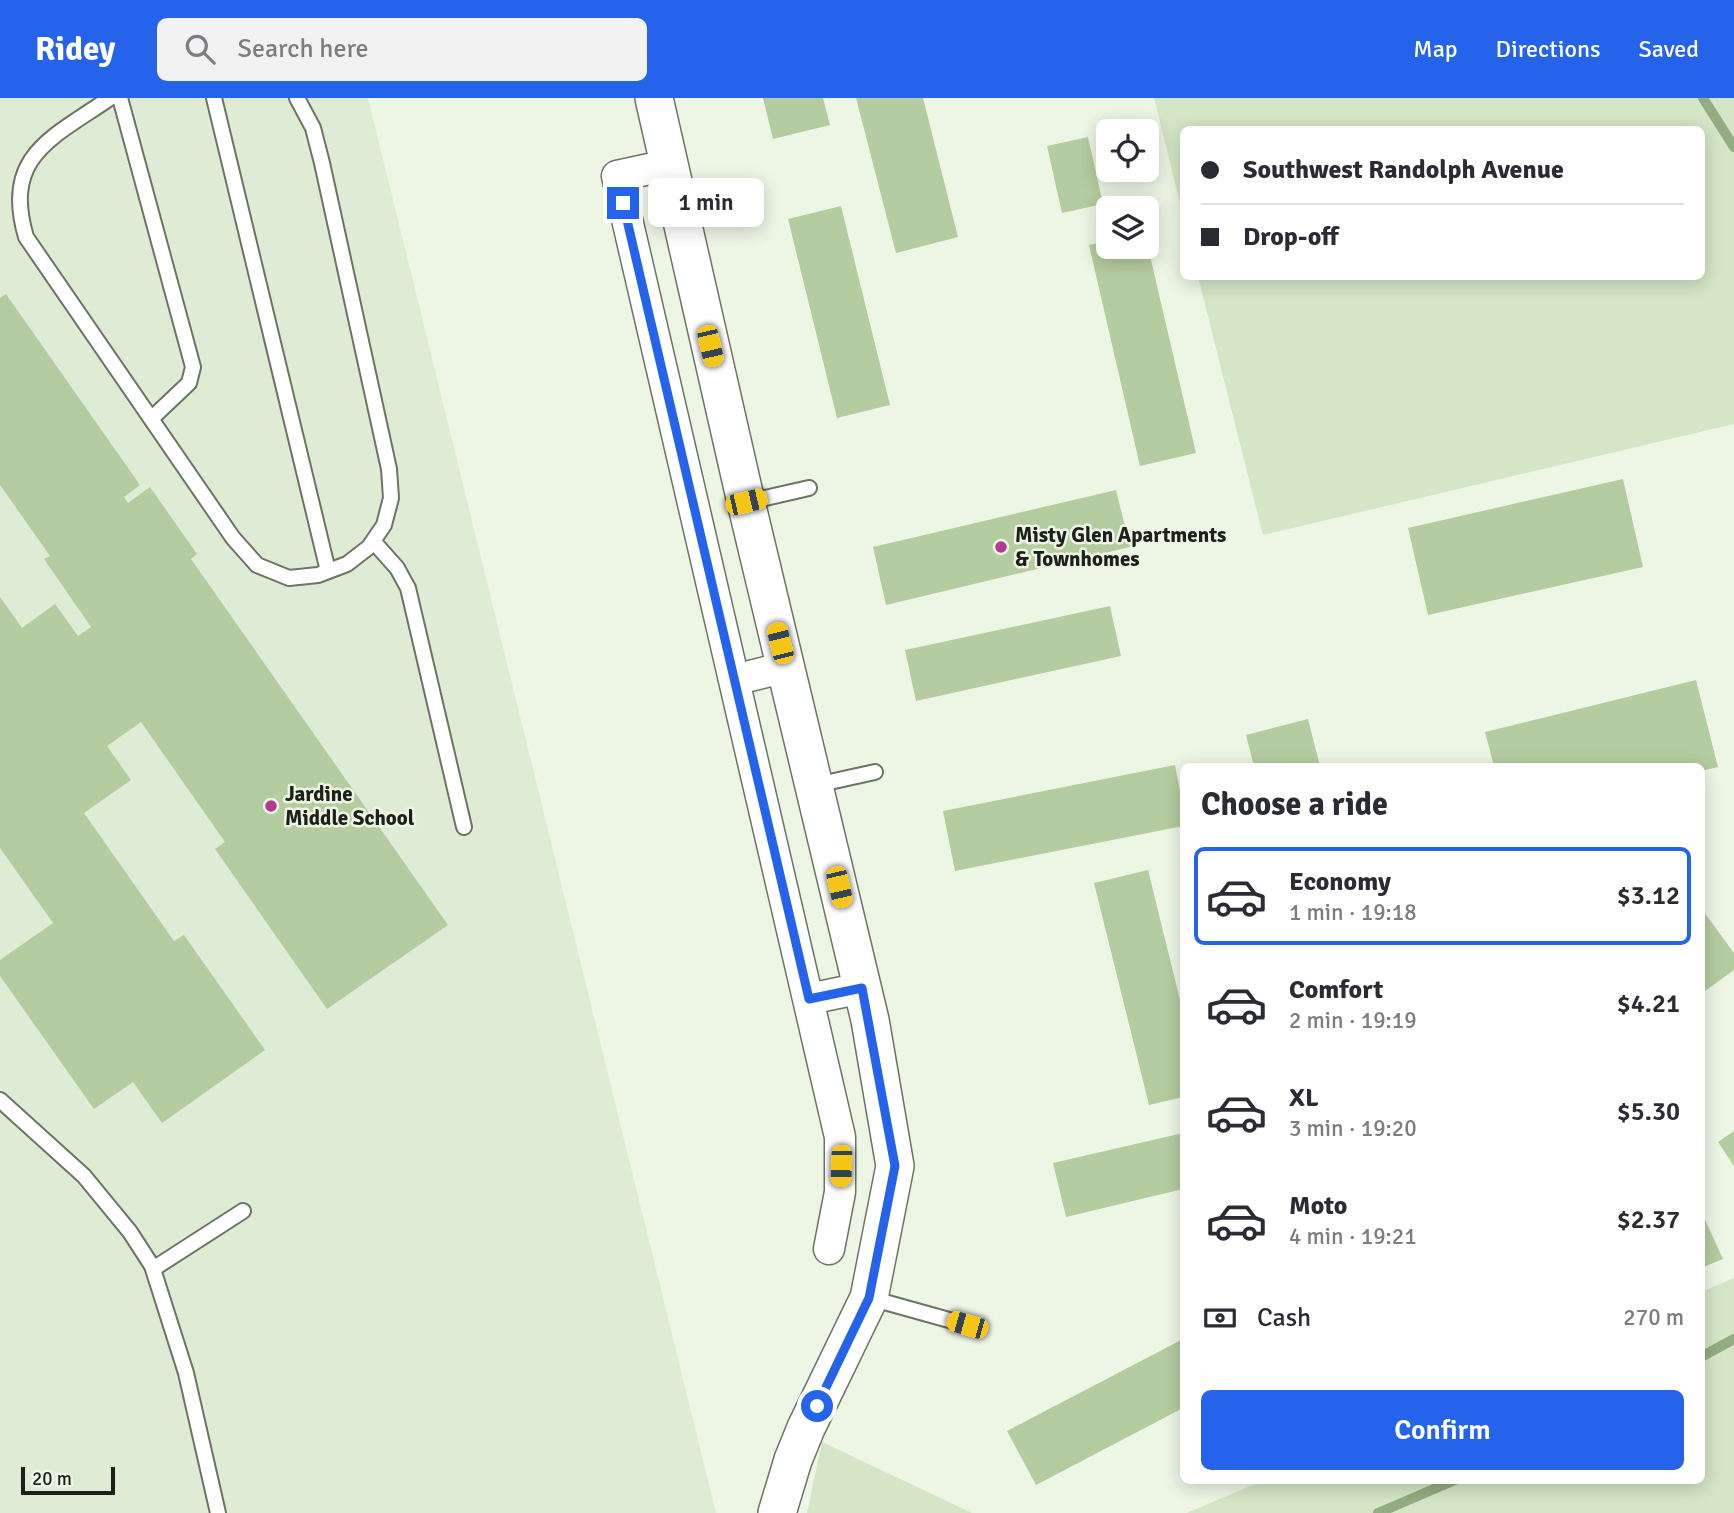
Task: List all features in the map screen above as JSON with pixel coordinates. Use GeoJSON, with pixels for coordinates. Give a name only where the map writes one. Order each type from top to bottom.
{"type":"FeatureCollection","features":[{"type":"Feature","properties":{"kind":"street"},"geometry":{"type":"LineString","coordinates":[[654,98],[746,502],[862,988],[895,1166],[869,1298],[802,1438],[777,1513]]}},
{"type":"Feature","properties":{"kind":"street"},"geometry":{"type":"LineString","coordinates":[[668,165],[617,176],[840,1137],[840,1192],[828,1249]]}},
{"type":"Feature","properties":{"kind":"street"},"geometry":{"type":"LineString","coordinates":[[734,680],[786,667]]}},
{"type":"Feature","properties":{"kind":"street"},"geometry":{"type":"LineString","coordinates":[[809,999],[862,988]]}},
{"type":"Feature","properties":{"kind":"lane"},"geometry":{"type":"LineString","coordinates":[[110,98],[57,135],[29,159],[19,187],[19,213],[26,237],[233,538],[257,565],[289,578],[318,575],[348,564],[369,547],[384,525],[391,498],[389,468],[323,163],[310,120],[297,98]]}},
{"type":"Feature","properties":{"kind":"lane"},"geometry":{"type":"LineString","coordinates":[[120,98],[193,367],[189,383],[151,419]]}},
{"type":"Feature","properties":{"kind":"lane"},"geometry":{"type":"LineString","coordinates":[[214,98],[328,571]]}},
{"type":"Feature","properties":{"kind":"lane"},"geometry":{"type":"LineString","coordinates":[[746,502],[809,488]]}},
{"type":"Feature","properties":{"kind":"lane"},"geometry":{"type":"LineString","coordinates":[[373,541],[397,568],[408,588],[464,827]]}},
{"type":"Feature","properties":{"kind":"lane"},"geometry":{"type":"LineString","coordinates":[[815,786],[874,772]]}},
{"type":"Feature","properties":{"kind":"lane"},"geometry":{"type":"LineString","coordinates":[[0,1100],[84,1176],[130,1232],[153,1269],[186,1373],[218,1513]]}},
{"type":"Feature","properties":{"kind":"lane"},"geometry":{"type":"LineString","coordinates":[[153,1269],[243,1211]]}},
{"type":"Feature","properties":{"kind":"lane"},"geometry":{"type":"LineString","coordinates":[[869,1298],[967,1325]]}},
{"type":"Feature","properties":{"kind":"shaded area","name":"Jardine Middle School"},"geometry":{"type":"Polygon","coordinates":[[[0,98],[368,98],[716,1513],[0,1513],[0,98]]]}},
{"type":"Feature","properties":{"kind":"shaded area"},"geometry":{"type":"Polygon","coordinates":[[[1154,98],[1734,98],[1734,424],[1263,535],[1199,280],[1705,280],[1705,126],[1180,126],[1180,203],[1154,98]]]}},
{"type":"Feature","properties":{"kind":"shaded area"},"geometry":{"type":"Polygon","coordinates":[[[1734,1278],[1734,1513],[1187,1513],[1255,1484],[1705,1484],[1705,1290],[1734,1278]]]}},
{"type":"Feature","properties":{"kind":"shaded area"},"geometry":{"type":"Polygon","coordinates":[[[822,1442],[972,1513],[807,1513],[822,1442]]]}},
{"type":"Feature","properties":{"kind":"building"},"geometry":{"type":"Polygon","coordinates":[[[763,98],[823,98],[830,125],[773,139],[763,98]]]}},
{"type":"Feature","properties":{"kind":"building"},"geometry":{"type":"Polygon","coordinates":[[[856,98],[923,98],[958,237],[896,253],[856,98]]]}},
{"type":"Feature","properties":{"kind":"building"},"geometry":{"type":"Polygon","coordinates":[[[1088,137],[1101,196],[1096,196],[1096,206],[1062,213],[1047,146],[1088,137]]]}},
{"type":"Feature","properties":{"kind":"building"},"geometry":{"type":"Polygon","coordinates":[[[841,206],[890,405],[837,418],[788,219],[841,206]]]}},
{"type":"Feature","properties":{"kind":"building"},"geometry":{"type":"Polygon","coordinates":[[[1096,244],[1096,259],[1151,259],[1196,453],[1140,466],[1089,245],[1096,244]]]}},
{"type":"Feature","properties":{"kind":"building"},"geometry":{"type":"Polygon","coordinates":[[[6,294],[140,485],[124,497],[128,503],[150,487],[197,554],[191,559],[448,925],[327,1009],[215,849],[225,842],[141,722],[107,746],[131,780],[84,813],[174,941],[184,935],[265,1050],[162,1123],[133,1082],[94,1109],[0,976],[0,960],[53,923],[0,848],[0,597],[22,628],[55,604],[78,636],[91,627],[44,559],[50,556],[0,485],[0,298],[6,294]]]}},
{"type":"Feature","properties":{"kind":"building"},"geometry":{"type":"Polygon","coordinates":[[[1623,479],[1643,567],[1428,615],[1408,528],[1623,479]]]}},
{"type":"Feature","properties":{"kind":"building","name":"Misty Glen Apartments & Townhomes"},"geometry":{"type":"Polygon","coordinates":[[[1116,490],[1130,547],[886,605],[873,547],[1116,490]]]}},
{"type":"Feature","properties":{"kind":"building"},"geometry":{"type":"Polygon","coordinates":[[[1110,606],[1121,656],[916,701],[905,650],[1110,606]]]}},
{"type":"Feature","properties":{"kind":"building"},"geometry":{"type":"Polygon","coordinates":[[[1696,680],[1718,767],[1705,770],[1705,763],[1493,763],[1485,732],[1696,680]]]}},
{"type":"Feature","properties":{"kind":"building"},"geometry":{"type":"Polygon","coordinates":[[[1308,719],[1319,763],[1253,763],[1246,735],[1308,719]]]}},
{"type":"Feature","properties":{"kind":"building"},"geometry":{"type":"Polygon","coordinates":[[[1175,765],[1180,791],[1180,827],[955,871],[943,811],[1175,765]]]}},
{"type":"Feature","properties":{"kind":"building"},"geometry":{"type":"Polygon","coordinates":[[[1148,870],[1180,1000],[1180,1098],[1149,1105],[1094,883],[1148,870]]]}},
{"type":"Feature","properties":{"kind":"building"},"geometry":{"type":"Polygon","coordinates":[[[1705,913],[1734,953],[1734,970],[1705,991],[1705,913]]]}},
{"type":"Feature","properties":{"kind":"building"},"geometry":{"type":"Polygon","coordinates":[[[1734,1131],[1734,1166],[1718,1142],[1734,1131]]]}},
{"type":"Feature","properties":{"kind":"building"},"geometry":{"type":"Polygon","coordinates":[[[1180,1134],[1180,1190],[1066,1217],[1053,1163],[1180,1134]]]}},
{"type":"Feature","properties":{"kind":"building"},"geometry":{"type":"Polygon","coordinates":[[[1705,1220],[1723,1259],[1705,1266],[1705,1220]]]}},
{"type":"Feature","properties":{"kind":"building"},"geometry":{"type":"Polygon","coordinates":[[[1180,1341],[1180,1410],[1036,1485],[1007,1431],[1180,1341]]]}},
{"type":"Feature","properties":{"kind":"waterway"},"geometry":{"type":"LineString","coordinates":[[1703,98],[1734,147]]}},
{"type":"Feature","properties":{"kind":"waterway"},"geometry":{"type":"LineString","coordinates":[[1705,1355],[1734,1339]]}},
{"type":"Feature","properties":{"kind":"waterway"},"geometry":{"type":"LineString","coordinates":[[1378,1513],[1446,1484]]}},
{"type":"Feature","properties":{"kind":"place","name":"Misty Glen Apartments & Townhomes"},"geometry":{"type":"Point","coordinates":[1001,547]}},
{"type":"Feature","properties":{"kind":"place","name":"Jardine Middle School"},"geometry":{"type":"Point","coordinates":[271,806]}},
{"type":"Feature","properties":{"kind":"route"},"geometry":{"type":"LineString","coordinates":[[623,203],[809,999],[862,988],[895,1166],[869,1298],[817,1406]]}}]}
